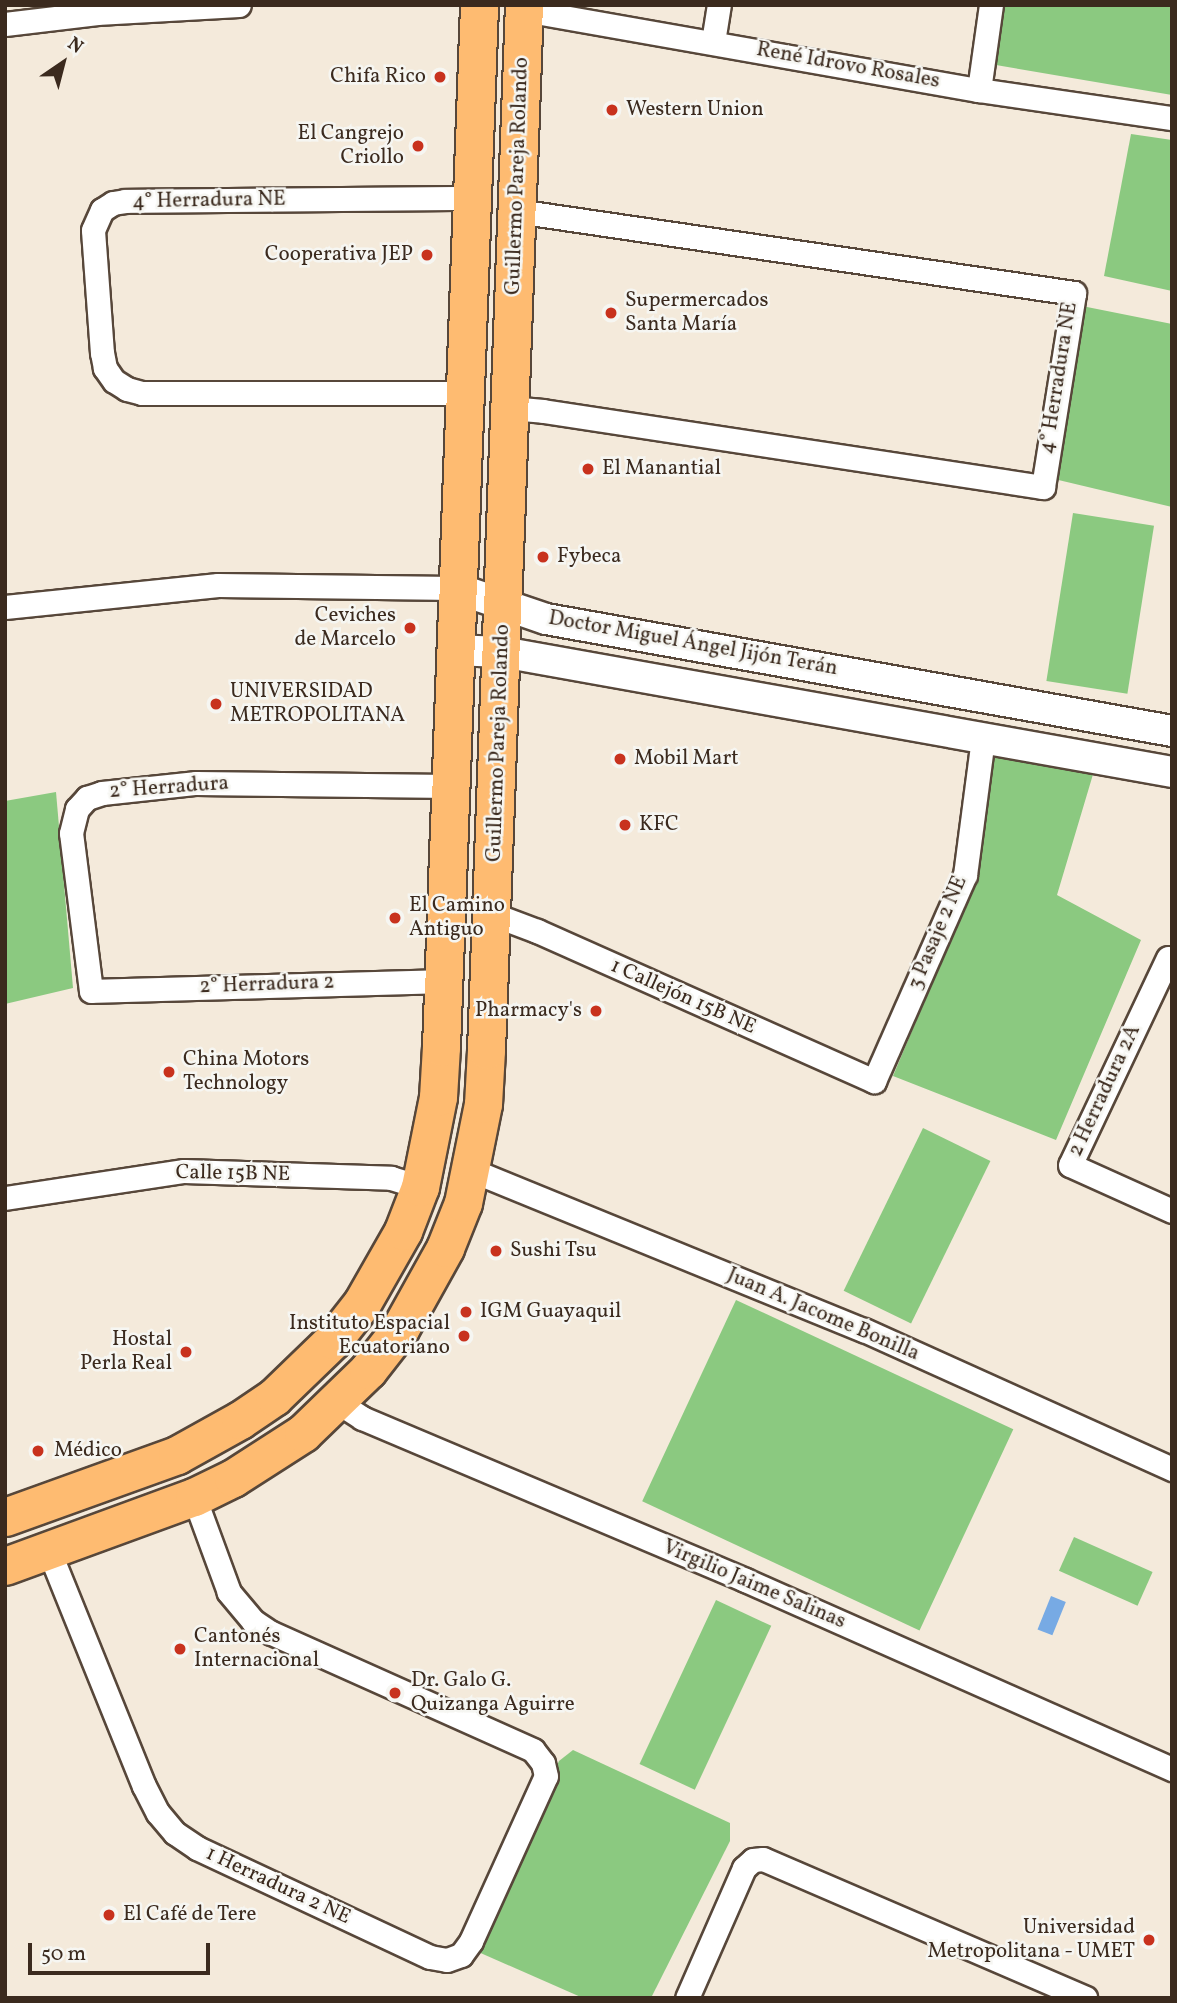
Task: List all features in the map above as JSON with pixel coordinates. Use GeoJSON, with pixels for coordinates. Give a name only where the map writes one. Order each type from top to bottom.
{"type":"FeatureCollection","features":[{"type":"Feature","properties":{"kind":"main road"},"geometry":{"type":"LineString","coordinates":[[5,1517],[177,1455],[240,1420],[274,1397],[333,1340],[362,1303],[403,1231],[420,1187],[438,1097],[444,981],[455,588],[479,5]]}},
{"type":"Feature","properties":{"kind":"main road","name":"Guillermo Pareja Rolando"},"geometry":{"type":"LineString","coordinates":[[5,1566],[194,1497],[266,1458],[303,1433],[368,1370],[400,1329],[425,1289],[445,1248],[471,1170],[484,1104],[505,605],[524,8]]}},
{"type":"Feature","properties":{"kind":"street"},"geometry":{"type":"LineString","coordinates":[[5,24],[97,9],[239,5]]}},
{"type":"Feature","properties":{"kind":"street"},"geometry":{"type":"LineString","coordinates":[[713,42],[719,5]]}},
{"type":"Feature","properties":{"kind":"street"},"geometry":{"type":"LineString","coordinates":[[979,90],[991,5]]}},
{"type":"Feature","properties":{"kind":"street","name":"René Idrovo Rosales"},"geometry":{"type":"LineString","coordinates":[[524,8],[979,90],[1172,118]]}},
{"type":"Feature","properties":{"kind":"street","name":"4° Herradura NE"},"geometry":{"type":"LineString","coordinates":[[465,393],[142,393],[127,389],[114,381],[105,368],[93,230],[102,210],[113,203],[125,201],[472,198]]}},
{"type":"Feature","properties":{"kind":"street","name":"4° Herradura NE"},"geometry":{"type":"LineString","coordinates":[[510,408],[1043,487],[1074,293],[517,211]]}},
{"type":"Feature","properties":{"kind":"street","name":"Doctor Miguel Ángel Jijón Terán"},"geometry":{"type":"LineString","coordinates":[[5,607],[218,584],[455,588],[546,619],[1172,731]]}},
{"type":"Feature","properties":{"kind":"street"},"geometry":{"type":"LineString","coordinates":[[606,670],[611,629]]}},
{"type":"Feature","properties":{"kind":"street","name":"Doctor Miguel Ángel Jijón Terán"},"geometry":{"type":"LineString","coordinates":[[453,650],[502,652],[1172,772]]}},
{"type":"Feature","properties":{"kind":"street","name":"3 Pasaje 2 NE"},"geometry":{"type":"LineString","coordinates":[[874,1081],[965,875],[983,738]]}},
{"type":"Feature","properties":{"kind":"street","name":"2° Herradura"},"geometry":{"type":"LineString","coordinates":[[91,991],[71,833],[77,809],[88,798],[103,793],[195,783],[451,786]]}},
{"type":"Feature","properties":{"kind":"street","name":"1 Callejón 15B NE"},"geometry":{"type":"LineString","coordinates":[[492,914],[537,931],[874,1081]]}},
{"type":"Feature","properties":{"kind":"street","name":"2 Herradura 2A"},"geometry":{"type":"LineString","coordinates":[[1172,960],[1168,958],[1070,1165],[1172,1211]]}},
{"type":"Feature","properties":{"kind":"street","name":"2° Herradura 2"},"geometry":{"type":"LineString","coordinates":[[91,991],[444,981]]}},
{"type":"Feature","properties":{"kind":"street","name":"Juan A. Jacome Bonilla"},"geometry":{"type":"LineString","coordinates":[[471,1170],[864,1330],[1172,1469]]}},
{"type":"Feature","properties":{"kind":"street","name":"Calle 15B NE"},"geometry":{"type":"LineString","coordinates":[[5,1198],[184,1171],[391,1178],[420,1187]]}},
{"type":"Feature","properties":{"kind":"street","name":"Virgilio Jaime Salinas"},"geometry":{"type":"LineString","coordinates":[[336,1401],[362,1418],[745,1580],[1172,1769]]}},
{"type":"Feature","properties":{"kind":"street","name":"1 Herradura 2 NE"},"geometry":{"type":"LineString","coordinates":[[49,1551],[144,1786],[158,1813],[174,1833],[197,1848],[430,1957],[447,1960],[461,1955],[471,1941],[546,1776],[543,1763],[533,1750],[271,1633],[253,1622],[229,1592],[194,1497]]}},
{"type":"Feature","properties":{"kind":"street"},"geometry":{"type":"LineString","coordinates":[[687,1998],[744,1868],[753,1860],[763,1859],[1085,1998]]}},
{"type":"Feature","properties":{"kind":"green space"},"geometry":{"type":"Polygon","coordinates":[[[1000,5],[1172,5],[1172,95],[990,64],[1000,5]]]}},
{"type":"Feature","properties":{"kind":"green space"},"geometry":{"type":"Polygon","coordinates":[[[1131,134],[1172,140],[1172,291],[1104,276],[1131,134]]]}},
{"type":"Feature","properties":{"kind":"green space"},"geometry":{"type":"Polygon","coordinates":[[[1082,306],[1172,324],[1172,507],[1050,478],[1082,306]]]}},
{"type":"Feature","properties":{"kind":"green space"},"geometry":{"type":"Polygon","coordinates":[[[1073,513],[1154,526],[1127,694],[1046,681],[1073,513]]]}},
{"type":"Feature","properties":{"kind":"green space"},"geometry":{"type":"Polygon","coordinates":[[[991,750],[1094,771],[1057,895],[1141,940],[1056,1140],[893,1076],[975,881],[991,750]]]}},
{"type":"Feature","properties":{"kind":"green space"},"geometry":{"type":"Polygon","coordinates":[[[56,792],[73,988],[5,1004],[5,801],[56,792]]]}},
{"type":"Feature","properties":{"kind":"green space"},"geometry":{"type":"Polygon","coordinates":[[[923,1128],[990,1161],[911,1324],[844,1291],[923,1128]]]}},
{"type":"Feature","properties":{"kind":"green space"},"geometry":{"type":"Polygon","coordinates":[[[736,1300],[1013,1429],[920,1631],[642,1501],[736,1300]]]}},
{"type":"Feature","properties":{"kind":"green space"},"geometry":{"type":"Polygon","coordinates":[[[1074,1537],[1153,1572],[1138,1606],[1059,1571],[1074,1537]]]}},
{"type":"Feature","properties":{"kind":"green space"},"geometry":{"type":"Polygon","coordinates":[[[716,1600],[771,1626],[695,1790],[640,1764],[716,1600]]]}},
{"type":"Feature","properties":{"kind":"green space"},"geometry":{"type":"Polygon","coordinates":[[[573,1750],[730,1823],[730,1841],[651,1998],[583,1998],[476,1951],[559,1761],[573,1750]]]}},
{"type":"Feature","properties":{"kind":"water"},"geometry":{"type":"Polygon","coordinates":[[[1051,1596],[1066,1602],[1052,1635],[1038,1629],[1051,1596]]]}},
{"type":"Feature","properties":{"kind":"place","name":"Chifa Rico"},"geometry":{"type":"Point","coordinates":[440,77]}},
{"type":"Feature","properties":{"kind":"place","name":"Western Union"},"geometry":{"type":"Point","coordinates":[612,110]}},
{"type":"Feature","properties":{"kind":"place","name":"El Cangrejo Criollo"},"geometry":{"type":"Point","coordinates":[418,146]}},
{"type":"Feature","properties":{"kind":"place","name":"Cooperativa JEP"},"geometry":{"type":"Point","coordinates":[427,255]}},
{"type":"Feature","properties":{"kind":"place","name":"Supermercados Santa María"},"geometry":{"type":"Point","coordinates":[611,313]}},
{"type":"Feature","properties":{"kind":"place","name":"El Manantial"},"geometry":{"type":"Point","coordinates":[588,469]}},
{"type":"Feature","properties":{"kind":"place","name":"Fybeca"},"geometry":{"type":"Point","coordinates":[543,557]}},
{"type":"Feature","properties":{"kind":"place","name":"Ceviches de Marcelo"},"geometry":{"type":"Point","coordinates":[410,628]}},
{"type":"Feature","properties":{"kind":"place","name":"UNIVERSIDAD METROPOLITANA"},"geometry":{"type":"Point","coordinates":[216,704]}},
{"type":"Feature","properties":{"kind":"place","name":"Mobil Mart"},"geometry":{"type":"Point","coordinates":[620,759]}},
{"type":"Feature","properties":{"kind":"place","name":"KFC"},"geometry":{"type":"Point","coordinates":[625,825]}},
{"type":"Feature","properties":{"kind":"place","name":"El Camino Antiguo"},"geometry":{"type":"Point","coordinates":[395,918]}},
{"type":"Feature","properties":{"kind":"place","name":"Pharmacy's"},"geometry":{"type":"Point","coordinates":[596,1011]}},
{"type":"Feature","properties":{"kind":"place","name":"China Motors Technology"},"geometry":{"type":"Point","coordinates":[169,1072]}},
{"type":"Feature","properties":{"kind":"place","name":"Sushi Tsu"},"geometry":{"type":"Point","coordinates":[496,1251]}},
{"type":"Feature","properties":{"kind":"place","name":"IGM Guayaquil"},"geometry":{"type":"Point","coordinates":[466,1312]}},
{"type":"Feature","properties":{"kind":"place","name":"Instituto Espacial Ecuatoriano"},"geometry":{"type":"Point","coordinates":[464,1336]}},
{"type":"Feature","properties":{"kind":"place","name":"Hostal Perla Real"},"geometry":{"type":"Point","coordinates":[186,1352]}},
{"type":"Feature","properties":{"kind":"place","name":"Médico"},"geometry":{"type":"Point","coordinates":[38,1451]}},
{"type":"Feature","properties":{"kind":"place","name":"Cantonés Internacional"},"geometry":{"type":"Point","coordinates":[180,1649]}},
{"type":"Feature","properties":{"kind":"place","name":"Dr. Galo G. Quizanga Aguirre"},"geometry":{"type":"Point","coordinates":[395,1693]}},
{"type":"Feature","properties":{"kind":"place","name":"El Café de Tere"},"geometry":{"type":"Point","coordinates":[109,1915]}},
{"type":"Feature","properties":{"kind":"place","name":"Universidad Metropolitana - UMET"},"geometry":{"type":"Point","coordinates":[1149,1940]}}]}
